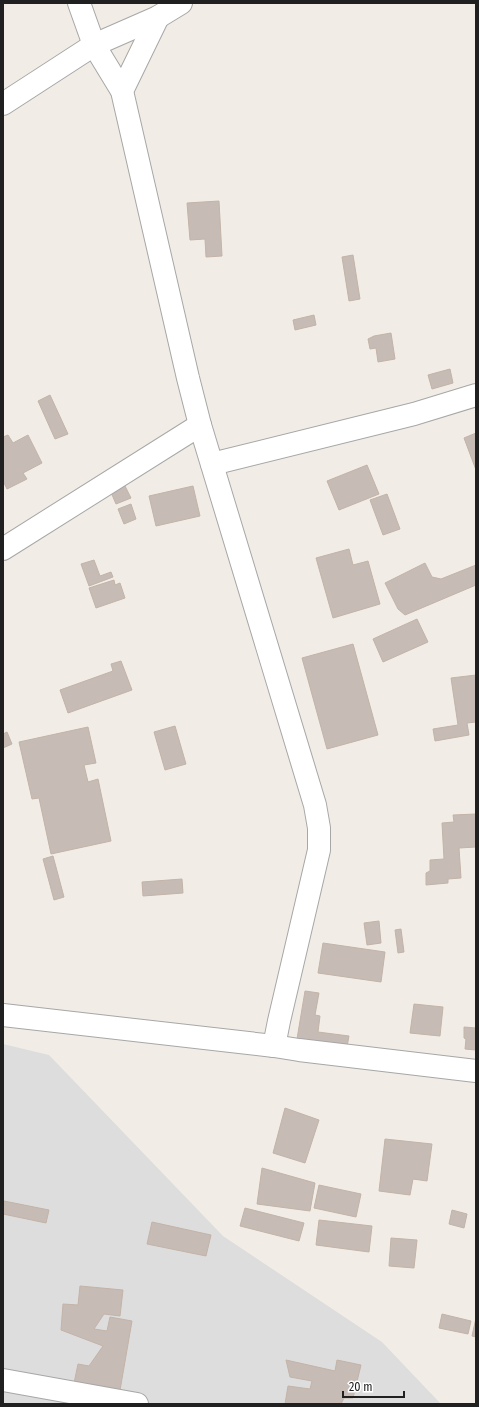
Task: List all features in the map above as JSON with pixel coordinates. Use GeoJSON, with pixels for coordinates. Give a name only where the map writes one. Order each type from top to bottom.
{"type":"FeatureCollection","features":[{"type":"Feature","properties":{"kind":"street"},"geometry":{"type":"LineString","coordinates":[[79,3],[94,45],[122,91],[200,425],[315,805],[319,828],[319,850],[278,1021],[274,1046]]}},
{"type":"Feature","properties":{"kind":"street"},"geometry":{"type":"LineString","coordinates":[[3,104],[94,45],[158,17],[181,3]]}},
{"type":"Feature","properties":{"kind":"street"},"geometry":{"type":"LineString","coordinates":[[122,91],[158,17]]}},
{"type":"Feature","properties":{"kind":"street"},"geometry":{"type":"LineString","coordinates":[[212,464],[414,414],[476,395]]}},
{"type":"Feature","properties":{"kind":"street"},"geometry":{"type":"LineString","coordinates":[[3,549],[200,425]]}},
{"type":"Feature","properties":{"kind":"street"},"geometry":{"type":"LineString","coordinates":[[3,1015],[476,1071]]}},
{"type":"Feature","properties":{"kind":"street"},"geometry":{"type":"LineString","coordinates":[[3,1380],[137,1404]]}},
{"type":"Feature","properties":{"kind":"shaded area"},"geometry":{"type":"Polygon","coordinates":[[[3,1044],[49,1055],[223,1236],[382,1342],[441,1404],[3,1404],[3,1044]]]}},
{"type":"Feature","properties":{"kind":"building"},"geometry":{"type":"Polygon","coordinates":[[[219,201],[222,256],[206,257],[205,239],[190,240],[187,203],[219,201]]]}},
{"type":"Feature","properties":{"kind":"building"},"geometry":{"type":"Polygon","coordinates":[[[353,255],[360,299],[349,301],[342,257],[353,255]]]}},
{"type":"Feature","properties":{"kind":"building"},"geometry":{"type":"Polygon","coordinates":[[[314,315],[316,325],[295,330],[293,320],[314,315]]]}},
{"type":"Feature","properties":{"kind":"building"},"geometry":{"type":"Polygon","coordinates":[[[391,333],[395,359],[378,362],[376,348],[370,349],[368,339],[374,336],[391,333]]]}},
{"type":"Feature","properties":{"kind":"building"},"geometry":{"type":"Polygon","coordinates":[[[450,369],[453,383],[432,389],[428,375],[450,369]]]}},
{"type":"Feature","properties":{"kind":"building"},"geometry":{"type":"Polygon","coordinates":[[[50,395],[68,434],[55,439],[38,401],[50,395]]]}},
{"type":"Feature","properties":{"kind":"building"},"geometry":{"type":"Polygon","coordinates":[[[476,433],[476,470],[464,438],[476,433]]]}},
{"type":"Feature","properties":{"kind":"building"},"geometry":{"type":"Polygon","coordinates":[[[8,435],[13,443],[28,435],[42,463],[23,473],[27,479],[7,489],[3,481],[3,437],[8,435]]]}},
{"type":"Feature","properties":{"kind":"building"},"geometry":{"type":"Polygon","coordinates":[[[367,465],[379,494],[339,510],[327,481],[367,465]]]}},
{"type":"Feature","properties":{"kind":"building"},"geometry":{"type":"Polygon","coordinates":[[[124,484],[131,498],[116,504],[110,490],[124,484]]]}},
{"type":"Feature","properties":{"kind":"building"},"geometry":{"type":"Polygon","coordinates":[[[193,486],[200,516],[156,526],[149,496],[193,486]]]}},
{"type":"Feature","properties":{"kind":"building"},"geometry":{"type":"Polygon","coordinates":[[[387,494],[400,529],[383,535],[370,500],[387,494]]]}},
{"type":"Feature","properties":{"kind":"building"},"geometry":{"type":"Polygon","coordinates":[[[131,504],[136,519],[124,524],[118,509],[131,504]]]}},
{"type":"Feature","properties":{"kind":"building"},"geometry":{"type":"Polygon","coordinates":[[[349,549],[353,565],[368,561],[380,604],[333,618],[316,558],[349,549]]]}},
{"type":"Feature","properties":{"kind":"building"},"geometry":{"type":"Polygon","coordinates":[[[94,560],[100,576],[111,572],[113,577],[89,586],[81,564],[94,560]]]}},
{"type":"Feature","properties":{"kind":"building"},"geometry":{"type":"Polygon","coordinates":[[[425,563],[432,577],[441,579],[476,565],[476,585],[405,615],[398,609],[385,583],[425,563]]]}},
{"type":"Feature","properties":{"kind":"building"},"geometry":{"type":"Polygon","coordinates":[[[114,580],[115,585],[120,583],[125,598],[96,608],[89,588],[114,580]]]}},
{"type":"Feature","properties":{"kind":"building"},"geometry":{"type":"Polygon","coordinates":[[[417,619],[428,642],[383,662],[373,639],[417,619]]]}},
{"type":"Feature","properties":{"kind":"building"},"geometry":{"type":"Polygon","coordinates":[[[353,644],[378,735],[327,749],[302,658],[353,644]]]}},
{"type":"Feature","properties":{"kind":"building"},"geometry":{"type":"Polygon","coordinates":[[[121,661],[132,690],[68,713],[60,690],[113,671],[111,664],[121,661]]]}},
{"type":"Feature","properties":{"kind":"building"},"geometry":{"type":"Polygon","coordinates":[[[476,675],[476,722],[467,723],[469,735],[435,741],[433,729],[458,725],[451,678],[476,675]]]}},
{"type":"Feature","properties":{"kind":"building"},"geometry":{"type":"Polygon","coordinates":[[[175,726],[186,764],[165,770],[154,732],[175,726]]]}},
{"type":"Feature","properties":{"kind":"building"},"geometry":{"type":"Polygon","coordinates":[[[88,727],[96,763],[84,765],[88,782],[98,779],[111,841],[51,854],[39,798],[32,799],[19,742],[88,727]]]}},
{"type":"Feature","properties":{"kind":"building"},"geometry":{"type":"Polygon","coordinates":[[[7,732],[12,744],[3,748],[3,734],[7,732]]]}},
{"type":"Feature","properties":{"kind":"building"},"geometry":{"type":"Polygon","coordinates":[[[476,814],[476,847],[459,848],[461,878],[448,879],[448,883],[426,885],[426,873],[430,871],[430,860],[444,859],[442,823],[454,822],[453,815],[476,814]]]}},
{"type":"Feature","properties":{"kind":"building"},"geometry":{"type":"Polygon","coordinates":[[[53,856],[64,897],[54,900],[43,859],[53,856]]]}},
{"type":"Feature","properties":{"kind":"building"},"geometry":{"type":"Polygon","coordinates":[[[182,879],[183,893],[143,896],[142,882],[182,879]]]}},
{"type":"Feature","properties":{"kind":"building"},"geometry":{"type":"Polygon","coordinates":[[[379,921],[381,943],[367,945],[364,923],[379,921]]]}},
{"type":"Feature","properties":{"kind":"building"},"geometry":{"type":"Polygon","coordinates":[[[401,929],[404,952],[398,953],[395,930],[401,929]]]}},
{"type":"Feature","properties":{"kind":"building"},"geometry":{"type":"Polygon","coordinates":[[[323,943],[385,952],[381,982],[318,973],[323,943]]]}},
{"type":"Feature","properties":{"kind":"building"},"geometry":{"type":"Polygon","coordinates":[[[305,991],[319,993],[315,1015],[320,1016],[318,1032],[349,1036],[347,1047],[297,1039],[305,991]]]}},
{"type":"Feature","properties":{"kind":"building"},"geometry":{"type":"Polygon","coordinates":[[[414,1004],[443,1007],[440,1036],[410,1033],[414,1004]]]}},
{"type":"Feature","properties":{"kind":"building"},"geometry":{"type":"Polygon","coordinates":[[[464,1027],[476,1028],[476,1050],[465,1049],[466,1039],[464,1038],[464,1027]]]}},
{"type":"Feature","properties":{"kind":"building"},"geometry":{"type":"Polygon","coordinates":[[[285,1108],[319,1120],[305,1163],[273,1153],[285,1108]]]}},
{"type":"Feature","properties":{"kind":"building"},"geometry":{"type":"Polygon","coordinates":[[[385,1139],[432,1144],[427,1181],[413,1179],[410,1195],[379,1191],[385,1139]]]}},
{"type":"Feature","properties":{"kind":"building"},"geometry":{"type":"Polygon","coordinates":[[[262,1168],[315,1183],[310,1211],[257,1204],[262,1168]]]}},
{"type":"Feature","properties":{"kind":"building"},"geometry":{"type":"Polygon","coordinates":[[[319,1185],[361,1194],[356,1217],[314,1208],[319,1185]]]}},
{"type":"Feature","properties":{"kind":"building"},"geometry":{"type":"Polygon","coordinates":[[[4,1201],[49,1210],[46,1223],[3,1214],[4,1201]]]}},
{"type":"Feature","properties":{"kind":"building"},"geometry":{"type":"Polygon","coordinates":[[[245,1208],[304,1223],[299,1241],[240,1226],[245,1208]]]}},
{"type":"Feature","properties":{"kind":"building"},"geometry":{"type":"Polygon","coordinates":[[[452,1210],[467,1214],[464,1228],[449,1224],[452,1210]]]}},
{"type":"Feature","properties":{"kind":"building"},"geometry":{"type":"Polygon","coordinates":[[[319,1220],[372,1226],[369,1252],[316,1245],[319,1220]]]}},
{"type":"Feature","properties":{"kind":"building"},"geometry":{"type":"Polygon","coordinates":[[[152,1222],[211,1235],[206,1256],[147,1244],[152,1222]]]}},
{"type":"Feature","properties":{"kind":"building"},"geometry":{"type":"Polygon","coordinates":[[[391,1238],[417,1240],[414,1268],[389,1266],[391,1238]]]}},
{"type":"Feature","properties":{"kind":"building"},"geometry":{"type":"Polygon","coordinates":[[[80,1286],[123,1290],[120,1316],[104,1314],[94,1329],[107,1331],[110,1317],[132,1321],[119,1396],[73,1388],[78,1364],[89,1366],[103,1346],[61,1330],[63,1304],[78,1305],[80,1286]]]}},
{"type":"Feature","properties":{"kind":"building"},"geometry":{"type":"Polygon","coordinates":[[[442,1314],[471,1321],[468,1334],[439,1328],[442,1314]]]}},
{"type":"Feature","properties":{"kind":"building"},"geometry":{"type":"Polygon","coordinates":[[[476,1318],[476,1337],[472,1336],[476,1318]]]}},
{"type":"Feature","properties":{"kind":"building"},"geometry":{"type":"Polygon","coordinates":[[[286,1360],[335,1371],[337,1360],[361,1365],[353,1398],[344,1398],[341,1404],[285,1404],[288,1386],[310,1389],[312,1381],[290,1377],[286,1360]]]}}]}
